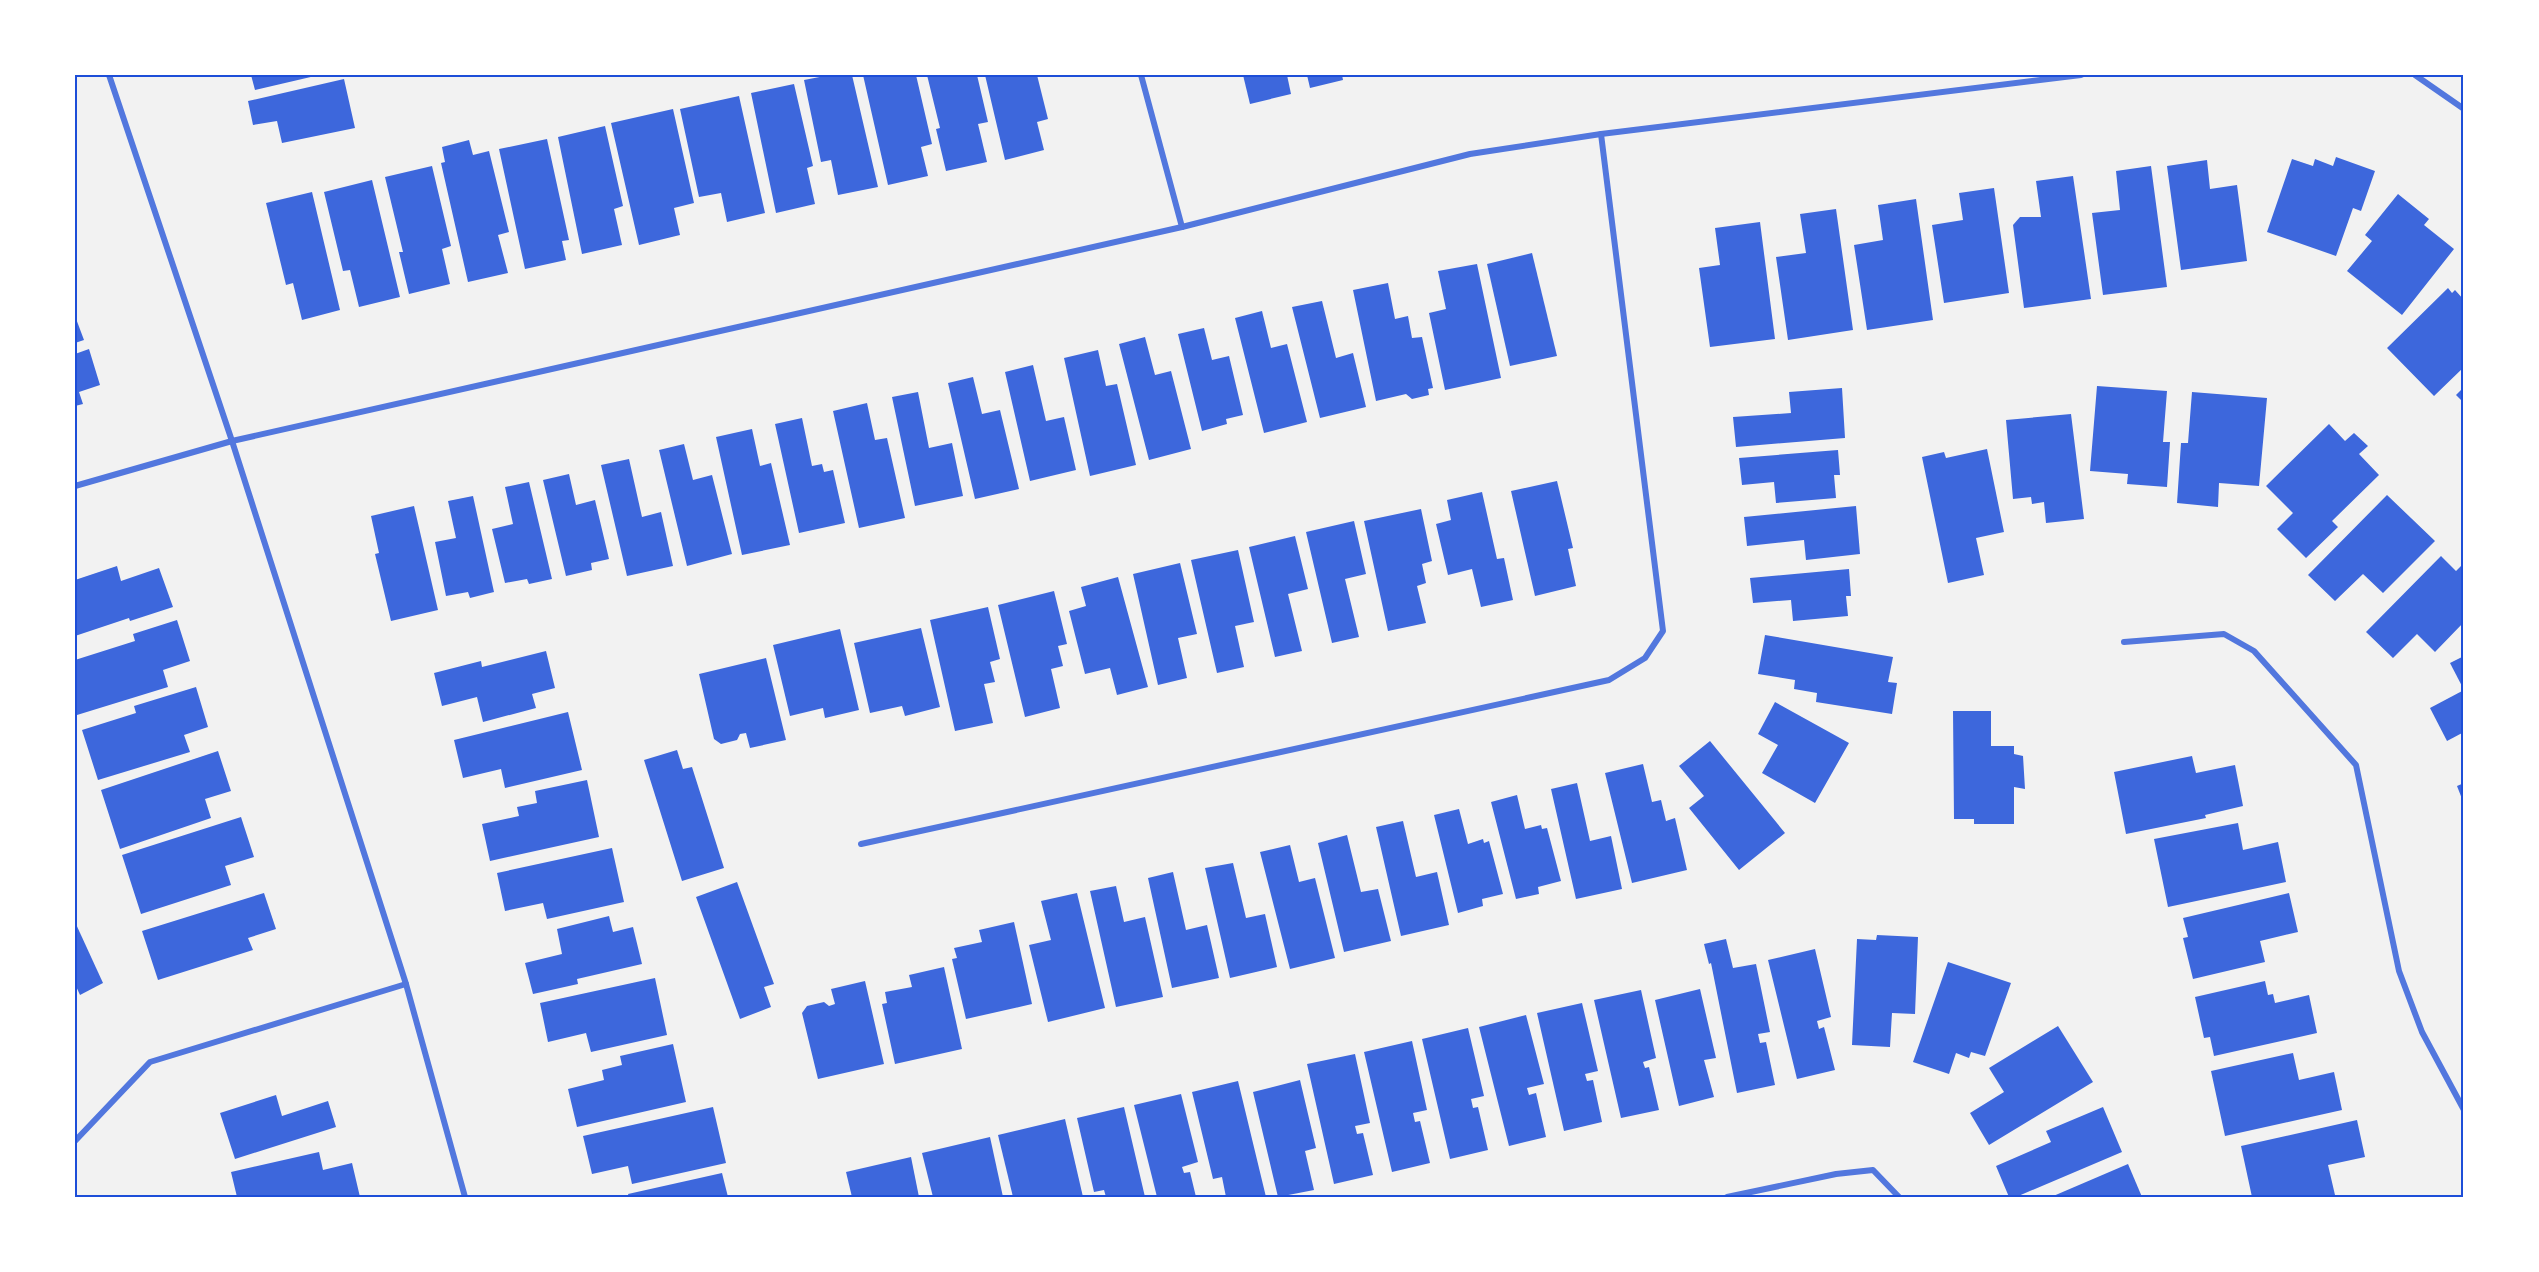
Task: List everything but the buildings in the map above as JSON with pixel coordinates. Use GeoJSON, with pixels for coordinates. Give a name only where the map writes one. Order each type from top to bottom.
{"type":"FeatureCollection","features":[{"type":"Feature","properties":{"kind":"street"},"geometry":{"type":"LineString","coordinates":[[109,75],[232,441],[406,984],[465,1197]]}},
{"type":"Feature","properties":{"kind":"street"},"geometry":{"type":"LineString","coordinates":[[1141,75],[1182,226]]}},
{"type":"Feature","properties":{"kind":"street"},"geometry":{"type":"LineString","coordinates":[[75,486],[232,441],[1182,226],[1470,154],[1601,134],[2080,75]]}},
{"type":"Feature","properties":{"kind":"street"},"geometry":{"type":"LineString","coordinates":[[2415,75],[2464,109]]}},
{"type":"Feature","properties":{"kind":"street"},"geometry":{"type":"LineString","coordinates":[[861,844],[1609,680],[1645,658],[1663,631],[1601,134]]}},
{"type":"Feature","properties":{"kind":"street"},"geometry":{"type":"LineString","coordinates":[[2124,642],[2224,634],[2254,651],[2356,765],[2399,971],[2422,1032],[2464,1110]]}},
{"type":"Feature","properties":{"kind":"street"},"geometry":{"type":"LineString","coordinates":[[75,1141],[150,1062],[406,984]]}},
{"type":"Feature","properties":{"kind":"street"},"geometry":{"type":"LineString","coordinates":[[1727,1197],[1836,1174],[1873,1170],[1899,1197]]}}]}
